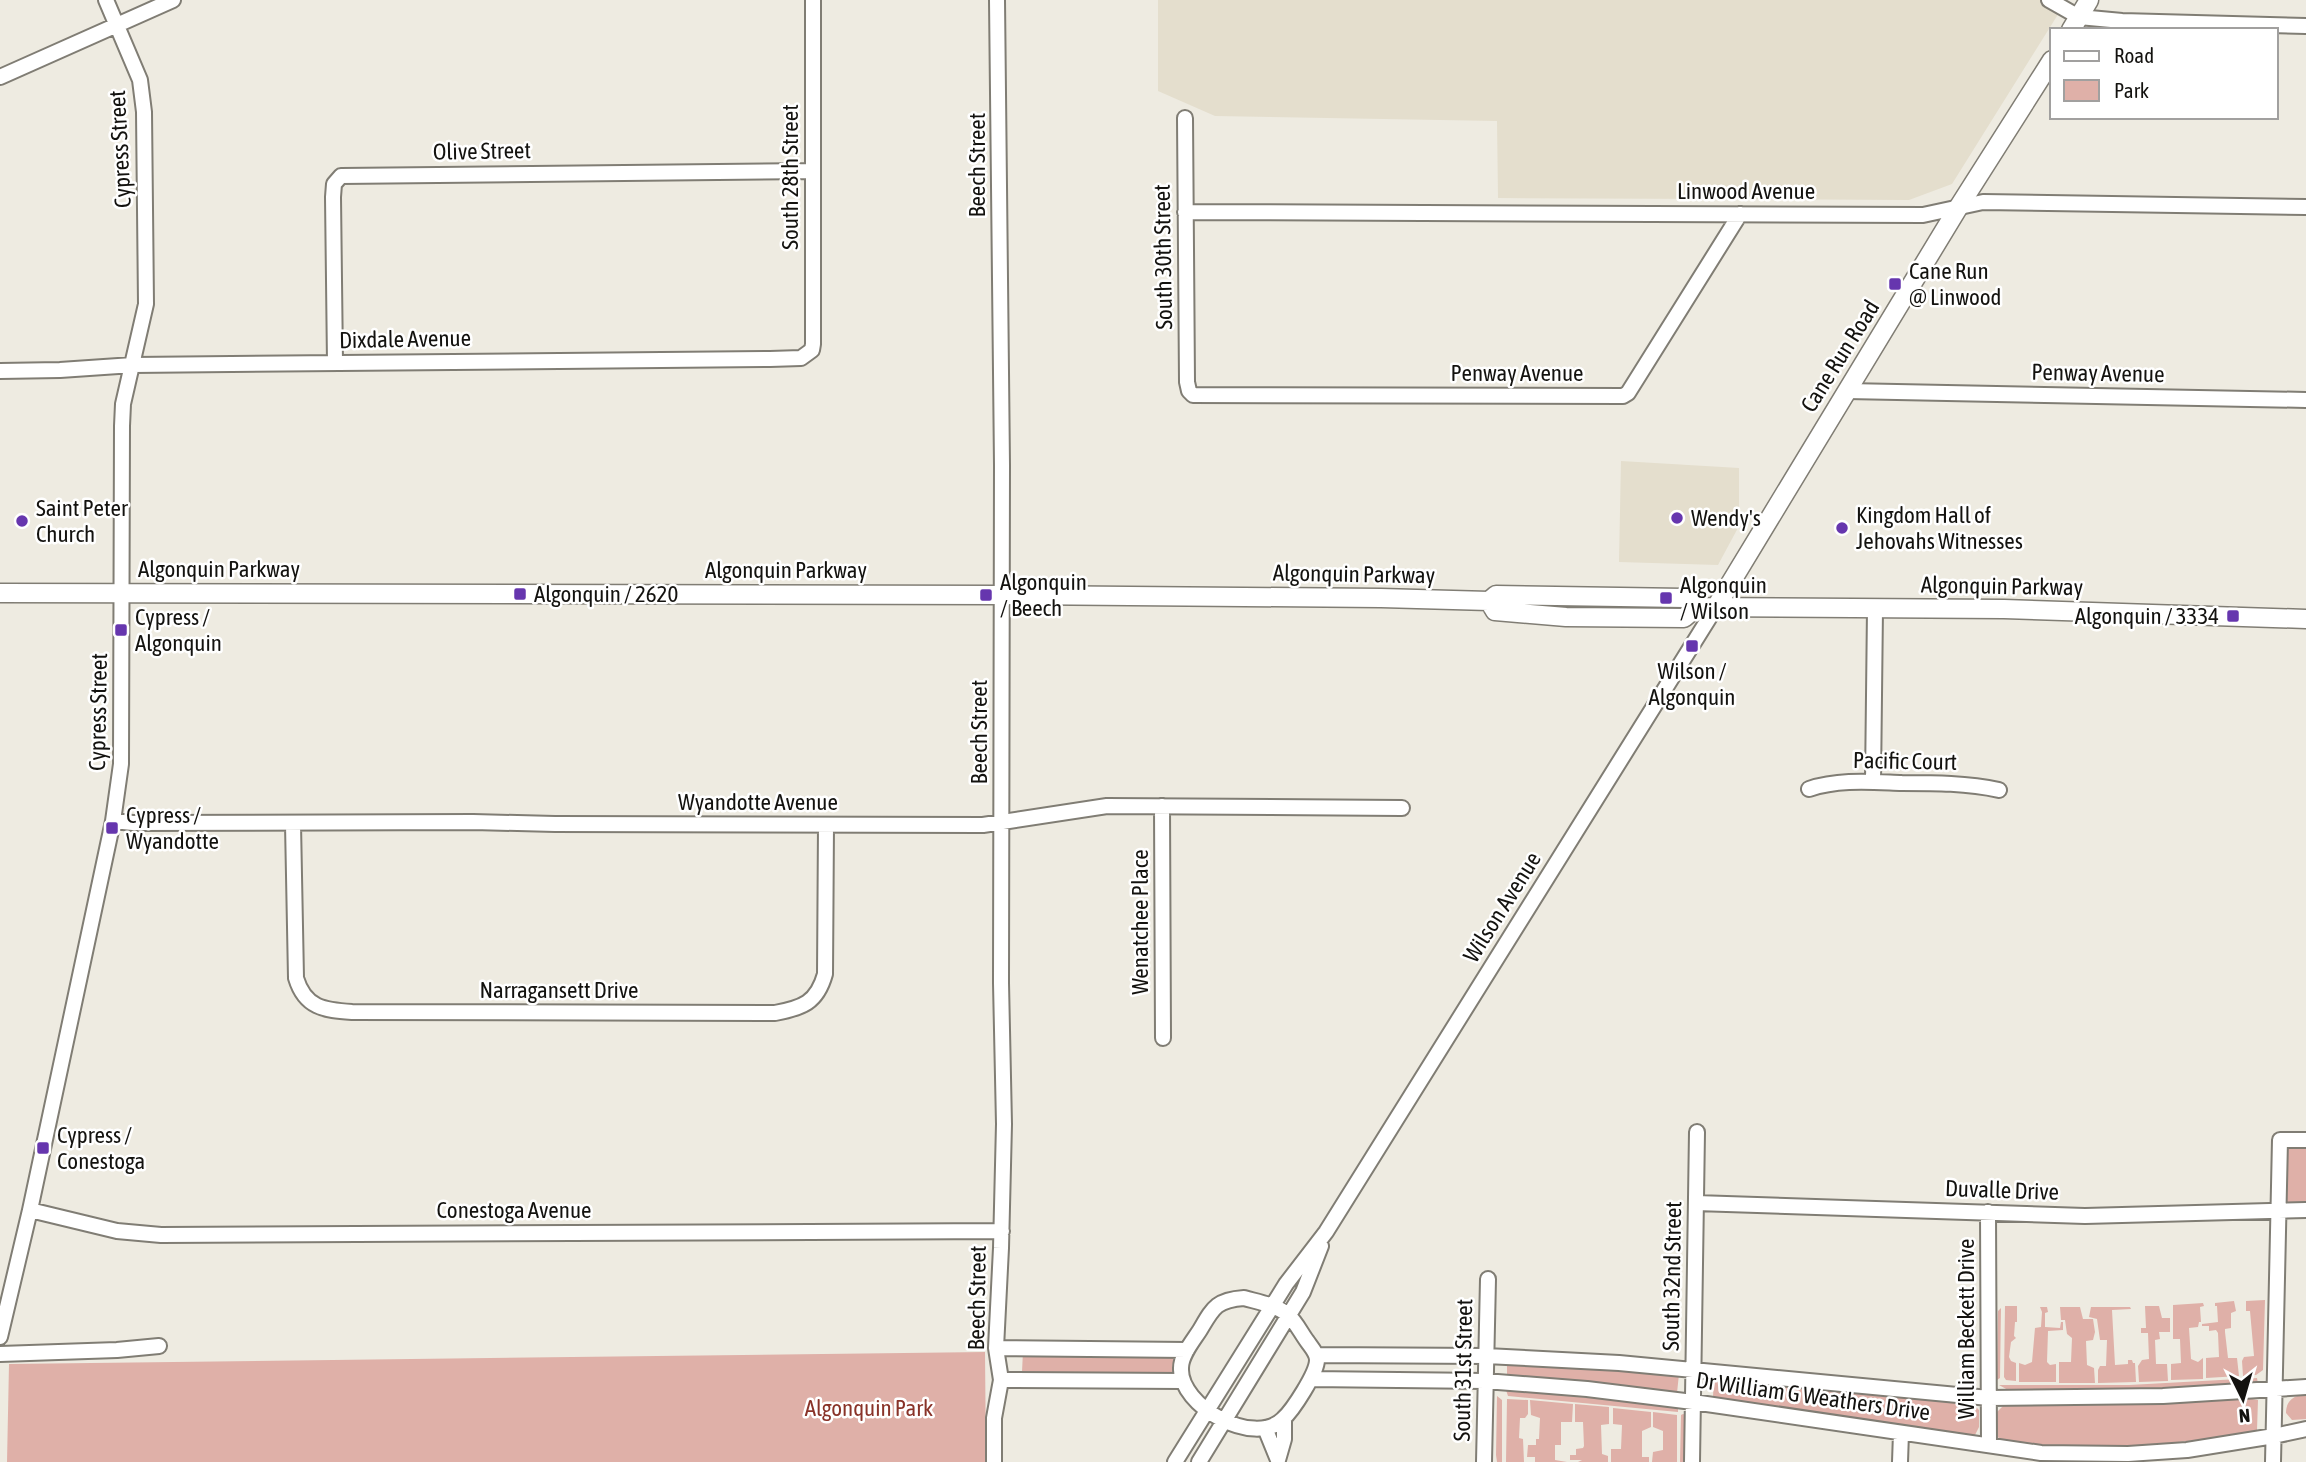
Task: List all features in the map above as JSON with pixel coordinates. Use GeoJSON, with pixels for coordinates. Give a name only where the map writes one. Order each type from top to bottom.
{"type":"FeatureCollection","features":[{"type":"Feature","properties":{"kind":"main road"},"geometry":{"type":"LineString","coordinates":[[2075,23],[2089,0]]}},
{"type":"Feature","properties":{"kind":"main road","name":"Cane Run Road"},"geometry":{"type":"LineString","coordinates":[[1716,607],[1958,208],[2050,63]]}},
{"type":"Feature","properties":{"kind":"main road","name":"Algonquin Parkway"},"geometry":{"type":"LineString","coordinates":[[0,593],[1001,596],[1489,601],[1496,595],[1684,598],[1697,607],[2004,609],[2306,619]]}},
{"type":"Feature","properties":{"kind":"street","name":"Cypress Street"},"geometry":{"type":"LineString","coordinates":[[0,1337],[30,1210],[113,821],[121,764],[122,426],[123,404],[146,304],[144,112],[140,80],[106,0]]}},
{"type":"Feature","properties":{"kind":"street"},"geometry":{"type":"LineString","coordinates":[[0,78],[173,0]]}},
{"type":"Feature","properties":{"kind":"street","name":"South 28th Street"},"geometry":{"type":"LineString","coordinates":[[809,354],[813,344],[813,0]]}},
{"type":"Feature","properties":{"kind":"street","name":"Beech Street"},"geometry":{"type":"LineString","coordinates":[[994,1462],[994,1418],[1001,1380],[996,1348],[1004,1125],[1001,983],[1002,451],[997,0]]}},
{"type":"Feature","properties":{"kind":"street"},"geometry":{"type":"LineString","coordinates":[[2049,0],[2075,23],[2306,26]]}},
{"type":"Feature","properties":{"kind":"street","name":"South 30th Street"},"geometry":{"type":"LineString","coordinates":[[1185,118],[1187,382],[1189,391],[1193,394]]}},
{"type":"Feature","properties":{"kind":"street","name":"Olive Street"},"geometry":{"type":"LineString","coordinates":[[335,363],[333,197],[334,184],[341,176],[813,171]]}},
{"type":"Feature","properties":{"kind":"street","name":"Linwood Avenue"},"geometry":{"type":"LineString","coordinates":[[1185,212],[1923,215],[1983,202],[2306,207]]}},
{"type":"Feature","properties":{"kind":"street","name":"Penway Avenue"},"geometry":{"type":"LineString","coordinates":[[1193,394],[1623,396],[1635,382],[1740,214]]}},
{"type":"Feature","properties":{"kind":"street","name":"Dixdale Avenue"},"geometry":{"type":"LineString","coordinates":[[0,370],[60,370],[133,365],[769,359],[801,358],[809,354]]}},
{"type":"Feature","properties":{"kind":"street","name":"Penway Avenue"},"geometry":{"type":"LineString","coordinates":[[1847,391],[2306,401]]}},
{"type":"Feature","properties":{"kind":"street","name":"Wilson Avenue"},"geometry":{"type":"LineString","coordinates":[[1175,1462],[1286,1284],[1326,1232],[1716,607]]}},
{"type":"Feature","properties":{"kind":"street"},"geometry":{"type":"LineString","coordinates":[[1873,782],[1875,609]]}},
{"type":"Feature","properties":{"kind":"street","name":"Pacific Court"},"geometry":{"type":"LineString","coordinates":[[1810,789],[1845,782],[1873,782],[1963,784],[1999,790]]}},
{"type":"Feature","properties":{"kind":"street","name":"Wyandotte Avenue"},"geometry":{"type":"LineString","coordinates":[[113,821],[293,824],[473,822],[983,825],[1107,806],[1402,808]]}},
{"type":"Feature","properties":{"kind":"street","name":"Wenatchee Place"},"geometry":{"type":"LineString","coordinates":[[1162,806],[1163,1038]]}},
{"type":"Feature","properties":{"kind":"street","name":"Narragansett Drive"},"geometry":{"type":"LineString","coordinates":[[293,824],[296,978],[303,995],[321,1008],[352,1012],[706,1013],[775,1013],[796,1009],[816,995],[825,974],[826,825]]}},
{"type":"Feature","properties":{"kind":"street","name":"South 32nd Street"},"geometry":{"type":"LineString","coordinates":[[1692,1462],[1697,1132]]}},
{"type":"Feature","properties":{"kind":"street"},"geometry":{"type":"LineString","coordinates":[[2273,1462],[2280,1140],[2306,1140]]}},
{"type":"Feature","properties":{"kind":"street","name":"Duvalle Drive"},"geometry":{"type":"LineString","coordinates":[[1696,1203],[2085,1216],[2306,1210]]}},
{"type":"Feature","properties":{"kind":"street","name":"Conestoga Avenue"},"geometry":{"type":"LineString","coordinates":[[30,1210],[117,1231],[161,1235],[1002,1231]]}},
{"type":"Feature","properties":{"kind":"street","name":"William Beckett Drive"},"geometry":{"type":"LineString","coordinates":[[1988,1212],[1989,1445]]}},
{"type":"Feature","properties":{"kind":"street","name":"Wilson Avenue"},"geometry":{"type":"LineString","coordinates":[[1199,1462],[1303,1292],[1326,1232]]}},
{"type":"Feature","properties":{"kind":"street","name":"South 31st Street"},"geometry":{"type":"LineString","coordinates":[[1484,1462],[1488,1279]]}},
{"type":"Feature","properties":{"kind":"street"},"geometry":{"type":"LineString","coordinates":[[1244,1298],[1272,1306],[1289,1315],[1317,1355],[1317,1367],[1284,1418],[1274,1426],[1265,1428],[1236,1426],[1198,1404],[1183,1381],[1181,1365],[1187,1350],[1214,1307],[1222,1301],[1244,1298]]}},
{"type":"Feature","properties":{"kind":"street"},"geometry":{"type":"LineString","coordinates":[[0,1354],[159,1346]]}},
{"type":"Feature","properties":{"kind":"street"},"geometry":{"type":"LineString","coordinates":[[996,1348],[1187,1350]]}},
{"type":"Feature","properties":{"kind":"street","name":"Dr William G Weathers Drive"},"geometry":{"type":"LineString","coordinates":[[1317,1355],[1486,1356],[1694,1369],[1989,1398],[2163,1396],[2306,1387]]}},
{"type":"Feature","properties":{"kind":"street","name":"Dr William G Weathers Drive"},"geometry":{"type":"LineString","coordinates":[[1311,1379],[1485,1381],[1587,1389],[2041,1453],[2096,1458],[2187,1450],[2306,1429]]}},
{"type":"Feature","properties":{"kind":"street"},"geometry":{"type":"LineString","coordinates":[[1001,1380],[1183,1381]]}},
{"type":"Feature","properties":{"kind":"street"},"geometry":{"type":"LineString","coordinates":[[1278,1461],[1284,1439],[1284,1418]]}},
{"type":"Feature","properties":{"kind":"street"},"geometry":{"type":"LineString","coordinates":[[1265,1428],[1278,1461]]}},
{"type":"Feature","properties":{"kind":"street"},"geometry":{"type":"LineString","coordinates":[[1900,1462],[1901,1433]]}},
{"type":"Feature","properties":{"kind":"shaded area"},"geometry":{"type":"Polygon","coordinates":[[[1158,0],[2067,0],[1952,184],[1909,200],[1498,198],[1497,121],[1215,116],[1158,91],[1158,0]]]}},
{"type":"Feature","properties":{"kind":"shaded area"},"geometry":{"type":"Polygon","coordinates":[[[1621,461],[1739,468],[1739,526],[1718,565],[1619,562],[1621,461]]]}},
{"type":"Feature","properties":{"kind":"green space"},"geometry":{"type":"Polygon","coordinates":[[[2306,1146],[2306,1204],[2286,1204],[2285,1150],[2306,1146]]]}},
{"type":"Feature","properties":{"kind":"green space"},"geometry":{"type":"Polygon","coordinates":[[[2265,1300],[2263,1370],[2256,1375],[2243,1376],[2244,1357],[2254,1356],[2250,1311],[2246,1311],[2246,1301],[2265,1300]]]}},
{"type":"Feature","properties":{"kind":"green space"},"geometry":{"type":"Polygon","coordinates":[[[2234,1301],[2236,1311],[2231,1313],[2231,1328],[2225,1329],[2225,1332],[2228,1358],[2237,1358],[2239,1376],[2206,1378],[2206,1358],[2219,1357],[2218,1333],[2216,1330],[2209,1331],[2209,1326],[2202,1324],[2218,1322],[2215,1303],[2234,1301]]]}},
{"type":"Feature","properties":{"kind":"green space"},"geometry":{"type":"Polygon","coordinates":[[[2203,1303],[2204,1306],[2200,1307],[2201,1322],[2198,1327],[2189,1328],[2191,1359],[2198,1362],[2203,1358],[2203,1379],[2171,1380],[2171,1364],[2181,1363],[2180,1339],[2173,1339],[2173,1305],[2203,1303]]]}},
{"type":"Feature","properties":{"kind":"green space"},"geometry":{"type":"Polygon","coordinates":[[[2005,1306],[2017,1306],[2016,1338],[2011,1342],[2009,1357],[2016,1363],[2016,1381],[2006,1380],[2004,1377],[2005,1306]]]}},
{"type":"Feature","properties":{"kind":"green space"},"geometry":{"type":"Polygon","coordinates":[[[2145,1306],[2159,1306],[2162,1318],[2170,1318],[2170,1332],[2159,1332],[2160,1339],[2155,1340],[2156,1364],[2167,1364],[2168,1381],[2139,1382],[2138,1366],[2142,1360],[2149,1359],[2148,1333],[2141,1333],[2141,1328],[2146,1328],[2145,1306]]]}},
{"type":"Feature","properties":{"kind":"green space"},"geometry":{"type":"Polygon","coordinates":[[[2040,1307],[2047,1307],[2045,1327],[2060,1328],[2063,1322],[2063,1330],[2048,1331],[2047,1362],[2050,1365],[2056,1364],[2056,1382],[2019,1382],[2019,1363],[2025,1365],[2032,1362],[2035,1328],[2041,1327],[2040,1307]]]}},
{"type":"Feature","properties":{"kind":"green space"},"geometry":{"type":"Polygon","coordinates":[[[2060,1307],[2080,1307],[2083,1319],[2093,1319],[2093,1340],[2086,1341],[2087,1365],[2094,1368],[2095,1383],[2059,1383],[2059,1362],[2071,1362],[2072,1338],[2067,1334],[2065,1320],[2061,1320],[2060,1307]]]}},
{"type":"Feature","properties":{"kind":"green space"},"geometry":{"type":"Polygon","coordinates":[[[2091,1307],[2130,1307],[2131,1309],[2112,1310],[2115,1365],[2128,1364],[2128,1360],[2132,1360],[2135,1363],[2136,1382],[2098,1383],[2098,1370],[2100,1366],[2106,1366],[2107,1340],[2100,1340],[2097,1319],[2089,1317],[2091,1307]]]}},
{"type":"Feature","properties":{"kind":"green space"},"geometry":{"type":"Polygon","coordinates":[[[2001,1308],[2000,1378],[1997,1380],[1998,1311],[2001,1308]]]}},
{"type":"Feature","properties":{"kind":"green space"},"geometry":{"type":"Polygon","coordinates":[[[1023,1351],[1174,1353],[1172,1373],[1022,1372],[1023,1351]]]}},
{"type":"Feature","properties":{"kind":"green space","name":"Algonquin Park"},"geometry":{"type":"Polygon","coordinates":[[[985,1352],[986,1462],[7,1462],[9,1364],[985,1352]]]}},
{"type":"Feature","properties":{"kind":"green space"},"geometry":{"type":"Polygon","coordinates":[[[1507,1364],[1679,1374],[1677,1393],[1507,1377],[1507,1364]]]}},
{"type":"Feature","properties":{"kind":"green space"},"geometry":{"type":"Polygon","coordinates":[[[1714,1376],[1971,1402],[1979,1410],[1979,1427],[1975,1435],[1967,1437],[1713,1397],[1714,1376]]]}},
{"type":"Feature","properties":{"kind":"green space"},"geometry":{"type":"Polygon","coordinates":[[[2257,1378],[2258,1384],[2067,1392],[2008,1390],[1999,1385],[2129,1385],[2257,1378]]]}},
{"type":"Feature","properties":{"kind":"green space"},"geometry":{"type":"Polygon","coordinates":[[[1506,1390],[1678,1406],[1678,1412],[1508,1396],[1506,1390]]]}},
{"type":"Feature","properties":{"kind":"green space"},"geometry":{"type":"Polygon","coordinates":[[[2306,1394],[2306,1419],[2292,1420],[2286,1413],[2289,1402],[2306,1394]]]}},
{"type":"Feature","properties":{"kind":"green space"},"geometry":{"type":"Polygon","coordinates":[[[1497,1396],[1502,1400],[1502,1462],[1497,1462],[1496,1455],[1497,1396]]]}},
{"type":"Feature","properties":{"kind":"green space"},"geometry":{"type":"Polygon","coordinates":[[[2247,1398],[2258,1400],[2257,1430],[2226,1436],[2133,1445],[2040,1445],[2009,1443],[1999,1439],[1996,1432],[1997,1412],[2005,1404],[2125,1404],[2247,1398]]]}},
{"type":"Feature","properties":{"kind":"green space"},"geometry":{"type":"Polygon","coordinates":[[[1507,1399],[1528,1400],[1528,1414],[1525,1418],[1520,1418],[1519,1438],[1523,1439],[1524,1462],[1506,1462],[1507,1399]]]}},
{"type":"Feature","properties":{"kind":"green space"},"geometry":{"type":"Polygon","coordinates":[[[1530,1400],[1573,1404],[1572,1422],[1561,1422],[1561,1445],[1555,1445],[1555,1460],[1567,1462],[1535,1462],[1535,1457],[1527,1457],[1528,1445],[1536,1445],[1536,1439],[1539,1439],[1540,1418],[1531,1415],[1530,1400]]]}},
{"type":"Feature","properties":{"kind":"green space"},"geometry":{"type":"Polygon","coordinates":[[[1575,1404],[1609,1407],[1609,1424],[1601,1425],[1602,1454],[1608,1456],[1608,1462],[1570,1460],[1570,1455],[1576,1455],[1576,1449],[1584,1446],[1583,1422],[1575,1422],[1575,1404]]]}},
{"type":"Feature","properties":{"kind":"green space"},"geometry":{"type":"Polygon","coordinates":[[[1613,1408],[1651,1412],[1651,1427],[1642,1431],[1642,1457],[1649,1457],[1649,1462],[1611,1462],[1611,1449],[1621,1449],[1622,1425],[1613,1424],[1613,1408]]]}},
{"type":"Feature","properties":{"kind":"green space"},"geometry":{"type":"Polygon","coordinates":[[[1653,1412],[1677,1415],[1677,1462],[1652,1462],[1653,1452],[1663,1450],[1663,1431],[1653,1427],[1653,1412]]]}},
{"type":"Feature","properties":{"kind":"green space"},"geometry":{"type":"Polygon","coordinates":[[[1681,1415],[1686,1415],[1686,1462],[1680,1462],[1681,1415]]]}},
{"type":"Feature","properties":{"kind":"place","name":"Cane Run @ Linwood"},"geometry":{"type":"Point","coordinates":[1895,284]}},
{"type":"Feature","properties":{"kind":"place","name":"Wendy's"},"geometry":{"type":"Point","coordinates":[1677,518]}},
{"type":"Feature","properties":{"kind":"place","name":"Saint Peter Church"},"geometry":{"type":"Point","coordinates":[22,521]}},
{"type":"Feature","properties":{"kind":"place","name":"Kingdom Hall of Jehovahs Witnesses"},"geometry":{"type":"Point","coordinates":[1842,528]}},
{"type":"Feature","properties":{"kind":"place","name":"Algonquin / 2620"},"geometry":{"type":"Point","coordinates":[520,594]}},
{"type":"Feature","properties":{"kind":"place","name":"Algonquin / Beech"},"geometry":{"type":"Point","coordinates":[986,595]}},
{"type":"Feature","properties":{"kind":"place","name":"Algonquin / Wilson"},"geometry":{"type":"Point","coordinates":[1666,598]}},
{"type":"Feature","properties":{"kind":"place","name":"Algonquin / 3334"},"geometry":{"type":"Point","coordinates":[2233,616]}},
{"type":"Feature","properties":{"kind":"place","name":"Cypress / Algonquin"},"geometry":{"type":"Point","coordinates":[121,630]}},
{"type":"Feature","properties":{"kind":"place","name":"Wilson / Algonquin"},"geometry":{"type":"Point","coordinates":[1692,646]}},
{"type":"Feature","properties":{"kind":"place","name":"Cypress / Wyandotte"},"geometry":{"type":"Point","coordinates":[112,828]}},
{"type":"Feature","properties":{"kind":"place","name":"Cypress / Conestoga"},"geometry":{"type":"Point","coordinates":[43,1148]}}]}
